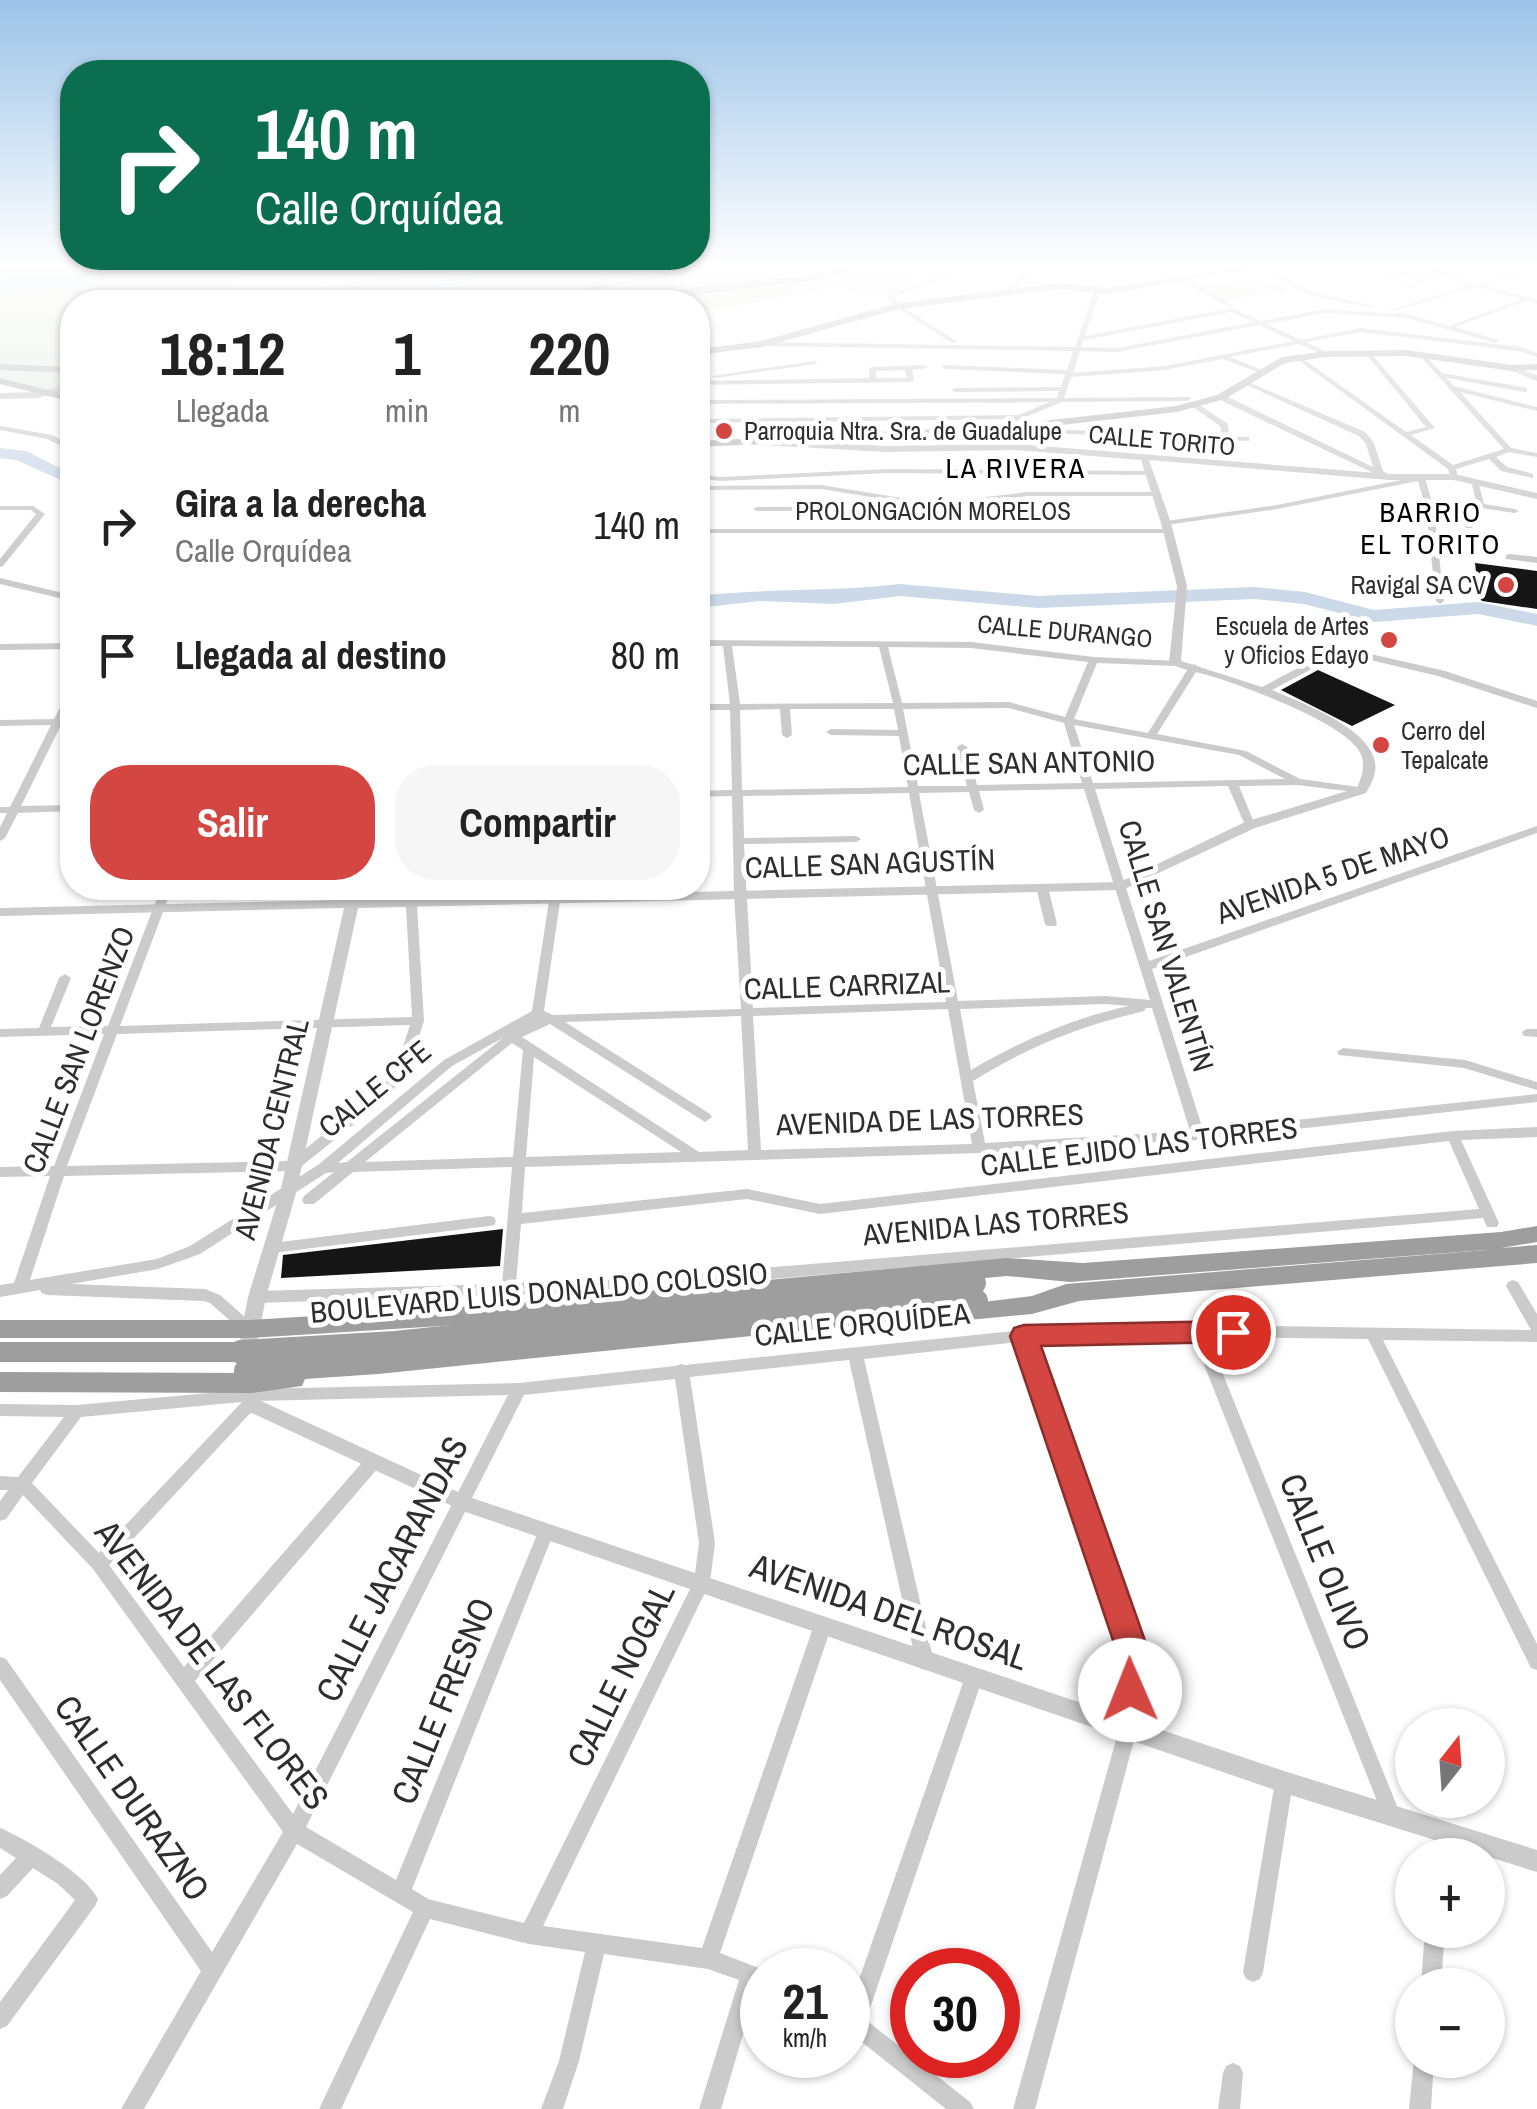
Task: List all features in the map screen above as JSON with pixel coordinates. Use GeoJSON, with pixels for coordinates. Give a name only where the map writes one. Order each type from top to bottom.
{"type":"FeatureCollection","features":[{"type":"Feature","properties":{"kind":"highway","name":"AVENIDA LAS TORRES"},"geometry":{"type":"LineString","coordinates":[[1081,1282],[1537,1234]]}},
{"type":"Feature","properties":{"kind":"highway"},"geometry":{"type":"LineString","coordinates":[[0,1329],[249,1329],[506,1312],[1006,1267],[1081,1282],[1537,1254]]}},
{"type":"Feature","properties":{"kind":"highway"},"geometry":{"type":"LineString","coordinates":[[0,1382],[252,1394],[1032,1305],[1081,1282]]}},
{"type":"Feature","properties":{"kind":"highway","name":"BOULEVARD LUIS DONALDO COLOSIO"},"geometry":{"type":"LineString","coordinates":[[0,1352],[241,1352],[395,1343],[1081,1282]]}},
{"type":"Feature","properties":{"kind":"highway","name":"BOULEVARD LUIS DONALDO COLOSIO"},"geometry":{"type":"LineString","coordinates":[[0,1370],[246,1371],[377,1362],[975,1292]]}},
{"type":"Feature","properties":{"kind":"main road"},"geometry":{"type":"LineString","coordinates":[[710,444],[997,428],[1192,402],[1222,396],[1278,364]]}},
{"type":"Feature","properties":{"kind":"main road"},"geometry":{"type":"LineString","coordinates":[[1487,364],[1537,367]]}},
{"type":"Feature","properties":{"kind":"main road"},"geometry":{"type":"LineString","coordinates":[[0,366],[60,370]]}},
{"type":"Feature","properties":{"kind":"main road"},"geometry":{"type":"LineString","coordinates":[[1,381],[60,383]]}},
{"type":"Feature","properties":{"kind":"main road"},"geometry":{"type":"LineString","coordinates":[[1,381],[60,396]]}},
{"type":"Feature","properties":{"kind":"street"},"geometry":{"type":"LineString","coordinates":[[710,378],[804,364]]}},
{"type":"Feature","properties":{"kind":"street"},"geometry":{"type":"LineString","coordinates":[[997,428],[1060,400],[1071,364]]}},
{"type":"Feature","properties":{"kind":"street"},"geometry":{"type":"LineString","coordinates":[[945,367],[1068,373],[1154,370],[1184,364]]}},
{"type":"Feature","properties":{"kind":"street"},"geometry":{"type":"LineString","coordinates":[[1242,364],[1260,372]]}},
{"type":"Feature","properties":{"kind":"street"},"geometry":{"type":"LineString","coordinates":[[1309,364],[1461,476],[1481,506],[1515,511]]}},
{"type":"Feature","properties":{"kind":"street"},"geometry":{"type":"LineString","coordinates":[[1378,364],[1431,428],[1406,434]]}},
{"type":"Feature","properties":{"kind":"street"},"geometry":{"type":"LineString","coordinates":[[1431,364],[1509,450]]}},
{"type":"Feature","properties":{"kind":"street"},"geometry":{"type":"LineString","coordinates":[[710,380],[911,380],[908,369],[925,367]]}},
{"type":"Feature","properties":{"kind":"street"},"geometry":{"type":"LineString","coordinates":[[1512,368],[1537,378]]}},
{"type":"Feature","properties":{"kind":"street"},"geometry":{"type":"LineString","coordinates":[[1441,375],[1524,390]]}},
{"type":"Feature","properties":{"kind":"street"},"geometry":{"type":"LineString","coordinates":[[1244,382],[1362,434],[1384,475]]}},
{"type":"Feature","properties":{"kind":"street"},"geometry":{"type":"LineString","coordinates":[[0,396],[48,393],[60,387]]}},
{"type":"Feature","properties":{"kind":"street"},"geometry":{"type":"LineString","coordinates":[[955,390],[1066,388]]}},
{"type":"Feature","properties":{"kind":"street"},"geometry":{"type":"LineString","coordinates":[[1452,388],[1537,410]]}},
{"type":"Feature","properties":{"kind":"street"},"geometry":{"type":"LineString","coordinates":[[1222,396],[1384,475]]}},
{"type":"Feature","properties":{"kind":"street"},"geometry":{"type":"LineString","coordinates":[[876,401],[879,418]]}},
{"type":"Feature","properties":{"kind":"street"},"geometry":{"type":"LineString","coordinates":[[710,402],[1192,402],[1224,426],[1226,436]]}},
{"type":"Feature","properties":{"kind":"street"},"geometry":{"type":"LineString","coordinates":[[710,421],[1022,416]]}},
{"type":"Feature","properties":{"kind":"street"},"geometry":{"type":"LineString","coordinates":[[0,428],[60,443]]}},
{"type":"Feature","properties":{"kind":"street"},"geometry":{"type":"LineString","coordinates":[[997,428],[1246,438]]}},
{"type":"Feature","properties":{"kind":"street","name":"CALLE TORITO"},"geometry":{"type":"LineString","coordinates":[[748,442],[886,449],[1016,447],[1421,478],[1461,476],[1537,496]]}},
{"type":"Feature","properties":{"kind":"street"},"geometry":{"type":"LineString","coordinates":[[1461,476],[1490,456],[1509,450],[1537,455]]}},
{"type":"Feature","properties":{"kind":"street"},"geometry":{"type":"LineString","coordinates":[[1143,456],[1158,494],[1182,586],[1175,663]]}},
{"type":"Feature","properties":{"kind":"street"},"geometry":{"type":"LineString","coordinates":[[1490,456],[1504,468],[1530,476]]}},
{"type":"Feature","properties":{"kind":"street"},"geometry":{"type":"LineString","coordinates":[[710,478],[888,471],[1150,472]]}},
{"type":"Feature","properties":{"kind":"street"},"geometry":{"type":"LineString","coordinates":[[888,471],[888,498]]}},
{"type":"Feature","properties":{"kind":"street"},"geometry":{"type":"LineString","coordinates":[[1019,471],[1028,494]]}},
{"type":"Feature","properties":{"kind":"street"},"geometry":{"type":"LineString","coordinates":[[760,488],[787,475]]}},
{"type":"Feature","properties":{"kind":"street"},"geometry":{"type":"LineString","coordinates":[[1461,476],[1479,513],[1470,526]]}},
{"type":"Feature","properties":{"kind":"street"},"geometry":{"type":"LineString","coordinates":[[1421,478],[1430,508],[1440,601]]}},
{"type":"Feature","properties":{"kind":"street","name":"PROLONGACIÓN MORELOS"},"geometry":{"type":"LineString","coordinates":[[710,532],[1167,527],[1421,478]]}},
{"type":"Feature","properties":{"kind":"street"},"geometry":{"type":"LineString","coordinates":[[710,488],[821,487],[933,505]]}},
{"type":"Feature","properties":{"kind":"street"},"geometry":{"type":"LineString","coordinates":[[757,510],[903,509],[1028,494],[1158,494]]}},
{"type":"Feature","properties":{"kind":"street"},"geometry":{"type":"LineString","coordinates":[[0,508],[33,508],[41,514],[0,564]]}},
{"type":"Feature","properties":{"kind":"street"},"geometry":{"type":"LineString","coordinates":[[819,508],[824,530]]}},
{"type":"Feature","properties":{"kind":"street"},"geometry":{"type":"LineString","coordinates":[[1510,557],[1537,560]]}},
{"type":"Feature","properties":{"kind":"street"},"geometry":{"type":"LineString","coordinates":[[0,581],[60,595]]}},
{"type":"Feature","properties":{"kind":"street","name":"CALLE DURANGO"},"geometry":{"type":"LineString","coordinates":[[710,644],[986,646],[1094,660],[1194,667],[1262,691],[1355,738],[1370,766],[1362,790]]}},
{"type":"Feature","properties":{"kind":"street"},"geometry":{"type":"LineString","coordinates":[[727,644],[735,706],[740,895],[755,1154]]}},
{"type":"Feature","properties":{"kind":"street"},"geometry":{"type":"LineString","coordinates":[[883,645],[898,704],[979,1148]]}},
{"type":"Feature","properties":{"kind":"street"},"geometry":{"type":"LineString","coordinates":[[0,647],[60,646]]}},
{"type":"Feature","properties":{"kind":"street"},"geometry":{"type":"LineString","coordinates":[[1262,691],[1334,653],[1358,653],[1537,704]]}},
{"type":"Feature","properties":{"kind":"street"},"geometry":{"type":"LineString","coordinates":[[1068,720],[1094,660]]}},
{"type":"Feature","properties":{"kind":"street"},"geometry":{"type":"LineString","coordinates":[[1151,736],[1194,667]]}},
{"type":"Feature","properties":{"kind":"street"},"geometry":{"type":"LineString","coordinates":[[710,707],[995,703],[1242,753],[1298,782]]}},
{"type":"Feature","properties":{"kind":"street"},"geometry":{"type":"LineString","coordinates":[[785,706],[787,735]]}},
{"type":"Feature","properties":{"kind":"street"},"geometry":{"type":"LineString","coordinates":[[0,838],[60,716]]}},
{"type":"Feature","properties":{"kind":"street","name":"CALLE SAN VALENTÍN"},"geometry":{"type":"LineString","coordinates":[[1068,720],[1198,1135]]}},
{"type":"Feature","properties":{"kind":"street"},"geometry":{"type":"LineString","coordinates":[[0,723],[57,722]]}},
{"type":"Feature","properties":{"kind":"street"},"geometry":{"type":"LineString","coordinates":[[831,732],[903,733]]}},
{"type":"Feature","properties":{"kind":"street"},"geometry":{"type":"LineString","coordinates":[[962,746],[979,810]]}},
{"type":"Feature","properties":{"kind":"street","name":"CALLE SAN ANTONIO"},"geometry":{"type":"LineString","coordinates":[[710,794],[1298,782],[1362,790]]}},
{"type":"Feature","properties":{"kind":"street"},"geometry":{"type":"LineString","coordinates":[[1232,783],[1250,824]]}},
{"type":"Feature","properties":{"kind":"street","name":"CALLE SAN AGUSTÍN"},"geometry":{"type":"LineString","coordinates":[[710,895],[1122,886],[1250,824],[1362,790]]}},
{"type":"Feature","properties":{"kind":"street"},"geometry":{"type":"LineString","coordinates":[[0,810],[60,808]]}},
{"type":"Feature","properties":{"kind":"street","name":"AVENIDA 5 DE MAYO"},"geometry":{"type":"LineString","coordinates":[[1145,967],[1537,829]]}},
{"type":"Feature","properties":{"kind":"street"},"geometry":{"type":"LineString","coordinates":[[738,841],[856,839]]}},
{"type":"Feature","properties":{"kind":"street"},"geometry":{"type":"LineString","coordinates":[[1042,887],[1052,924]]}},
{"type":"Feature","properties":{"kind":"street","name":"CALLE SAN LORENZO"},"geometry":{"type":"LineString","coordinates":[[20,1288],[59,1170],[162,900]]}},
{"type":"Feature","properties":{"kind":"street","name":"CALLE SAN AGUSTÍN"},"geometry":{"type":"LineString","coordinates":[[0,912],[279,900]]}},
{"type":"Feature","properties":{"kind":"street","name":"AVENIDA CENTRAL"},"geometry":{"type":"LineString","coordinates":[[252,1394],[249,1329],[288,1192],[353,900]]}},
{"type":"Feature","properties":{"kind":"street"},"geometry":{"type":"LineString","coordinates":[[0,1032],[418,1021],[411,900]]}},
{"type":"Feature","properties":{"kind":"street"},"geometry":{"type":"LineString","coordinates":[[555,900],[544,1016],[705,1117]]}},
{"type":"Feature","properties":{"kind":"street"},"geometry":{"type":"LineString","coordinates":[[43,1032],[65,978]]}},
{"type":"Feature","properties":{"kind":"street","name":"CALLE CARRIZAL"},"geometry":{"type":"LineString","coordinates":[[544,1016],[746,1014],[1105,1000],[1158,1006]]}},
{"type":"Feature","properties":{"kind":"street"},"geometry":{"type":"LineString","coordinates":[[966,1078],[1056,1031],[1105,1014],[1158,1006]]}},
{"type":"Feature","properties":{"kind":"street","name":"CALLE CFE"},"geometry":{"type":"LineString","coordinates":[[309,1200],[544,1016]]}},
{"type":"Feature","properties":{"kind":"street","name":"CALLE CFE"},"geometry":{"type":"LineString","coordinates":[[20,1288],[176,1258],[323,1168],[448,1063],[499,1031],[544,1016]]}},
{"type":"Feature","properties":{"kind":"street","name":"CALLE CFE"},"geometry":{"type":"LineString","coordinates":[[293,1166],[378,1098],[401,1073],[418,1021]]}},
{"type":"Feature","properties":{"kind":"street"},"geometry":{"type":"LineString","coordinates":[[512,1038],[694,1154]]}},
{"type":"Feature","properties":{"kind":"street"},"geometry":{"type":"LineString","coordinates":[[510,1286],[528,1051]]}},
{"type":"Feature","properties":{"kind":"street"},"geometry":{"type":"LineString","coordinates":[[1343,1052],[1465,1064],[1537,1086]]}},
{"type":"Feature","properties":{"kind":"street","name":"AVENIDA DE LAS TORRES"},"geometry":{"type":"LineString","coordinates":[[323,1168],[979,1148],[1198,1135],[1537,1098]]}},
{"type":"Feature","properties":{"kind":"street","name":"CALLE EJIDO LAS TORRES"},"geometry":{"type":"LineString","coordinates":[[516,1219],[748,1194],[820,1209],[1452,1136],[1537,1132]]}},
{"type":"Feature","properties":{"kind":"street","name":"AVENIDA LAS TORRES"},"geometry":{"type":"LineString","coordinates":[[257,1297],[630,1285],[1489,1218],[1452,1136]]}},
{"type":"Feature","properties":{"kind":"street"},"geometry":{"type":"LineString","coordinates":[[0,1172],[293,1166]]}},
{"type":"Feature","properties":{"kind":"street"},"geometry":{"type":"LineString","coordinates":[[272,1248],[489,1222]]}},
{"type":"Feature","properties":{"kind":"street"},"geometry":{"type":"LineString","coordinates":[[1514,1286],[1537,1328]]}},
{"type":"Feature","properties":{"kind":"street"},"geometry":{"type":"LineString","coordinates":[[0,1292],[20,1288],[205,1295],[249,1329]]}},
{"type":"Feature","properties":{"kind":"street","name":"CALLE ORQUÍDEA"},"geometry":{"type":"LineString","coordinates":[[252,1394],[519,1388],[1024,1336],[1198,1331],[1537,1336]]}},
{"type":"Feature","properties":{"kind":"street","name":"CALLE OLIVO"},"geometry":{"type":"LineString","coordinates":[[1198,1331],[1392,1817]]}},
{"type":"Feature","properties":{"kind":"street"},"geometry":{"type":"LineString","coordinates":[[1373,1335],[1537,1662]]}},
{"type":"Feature","properties":{"kind":"street"},"geometry":{"type":"LineString","coordinates":[[1024,1336],[1133,1652],[1128,1729],[1024,2109]]}},
{"type":"Feature","properties":{"kind":"street"},"geometry":{"type":"LineString","coordinates":[[856,1356],[925,1662]]}},
{"type":"Feature","properties":{"kind":"street","name":"CALLE NOGAL"},"geometry":{"type":"LineString","coordinates":[[529,1934],[702,1582],[707,1542],[681,1370]]}},
{"type":"Feature","properties":{"kind":"street","name":"CALLE JACARANDAS"},"geometry":{"type":"LineString","coordinates":[[132,2109],[294,1831],[519,1388]]}},
{"type":"Feature","properties":{"kind":"street"},"geometry":{"type":"LineString","coordinates":[[0,1410],[77,1411],[252,1394]]}},
{"type":"Feature","properties":{"kind":"street"},"geometry":{"type":"LineString","coordinates":[[99,1564],[252,1394]]}},
{"type":"Feature","properties":{"kind":"street","name":"AVENIDA DEL ROSAL"},"geometry":{"type":"LineString","coordinates":[[252,1394],[372,1463],[463,1503],[1392,1817],[1431,1838]]}},
{"type":"Feature","properties":{"kind":"street"},"geometry":{"type":"LineString","coordinates":[[0,1514],[77,1411]]}},
{"type":"Feature","properties":{"kind":"street"},"geometry":{"type":"LineString","coordinates":[[182,1681],[372,1463]]}},
{"type":"Feature","properties":{"kind":"street"},"geometry":{"type":"LineString","coordinates":[[0,1484],[23,1484]]}},
{"type":"Feature","properties":{"kind":"street","name":"AVENIDA DE LAS FLORES"},"geometry":{"type":"LineString","coordinates":[[23,1484],[99,1564],[294,1831],[425,1908],[529,1934],[708,1959],[740,1970]]}},
{"type":"Feature","properties":{"kind":"street","name":"CALLE FRESNO"},"geometry":{"type":"LineString","coordinates":[[400,1895],[546,1532]]}},
{"type":"Feature","properties":{"kind":"street"},"geometry":{"type":"LineString","coordinates":[[708,1959],[823,1625]]}},
{"type":"Feature","properties":{"kind":"street","name":"CALLE DURAZNO"},"geometry":{"type":"LineString","coordinates":[[0,1665],[211,1968]]}},
{"type":"Feature","properties":{"kind":"street"},"geometry":{"type":"LineString","coordinates":[[870,1968],[974,1677]]}},
{"type":"Feature","properties":{"kind":"street"},"geometry":{"type":"LineString","coordinates":[[1253,1972],[1284,1782]]}},
{"type":"Feature","properties":{"kind":"street"},"geometry":{"type":"LineString","coordinates":[[0,1836],[64,1877],[88,1898],[0,2020]]}},
{"type":"Feature","properties":{"kind":"street","name":"AVENIDA DEL ROSAL"},"geometry":{"type":"LineString","coordinates":[[1505,1855],[1537,1861]]}},
{"type":"Feature","properties":{"kind":"street"},"geometry":{"type":"LineString","coordinates":[[0,1889],[31,1856]]}},
{"type":"Feature","properties":{"kind":"street"},"geometry":{"type":"LineString","coordinates":[[330,2109],[425,1908]]}},
{"type":"Feature","properties":{"kind":"street"},"geometry":{"type":"LineString","coordinates":[[552,2109],[570,2062],[598,1942]]}},
{"type":"Feature","properties":{"kind":"street"},"geometry":{"type":"LineString","coordinates":[[710,2109],[740,2024]]}},
{"type":"Feature","properties":{"kind":"street"},"geometry":{"type":"LineString","coordinates":[[870,2036],[963,2109]]}},
{"type":"Feature","properties":{"kind":"street"},"geometry":{"type":"LineString","coordinates":[[1229,2109],[1233,2072]]}},
{"type":"Feature","properties":{"kind":"street"},"geometry":{"type":"LineString","coordinates":[[1420,2109],[1423,2078]]}},
{"type":"Feature","properties":{"kind":"shaded area"},"geometry":{"type":"Polygon","coordinates":[[[0,364],[60,364],[60,394],[0,378],[0,364]]]}},
{"type":"Feature","properties":{"kind":"building","name":"Ravigal SA CV"},"geometry":{"type":"Polygon","coordinates":[[[1475,563],[1537,571],[1537,609],[1482,601],[1473,589],[1477,581],[1475,563]]]}},
{"type":"Feature","properties":{"kind":"building"},"geometry":{"type":"Polygon","coordinates":[[[1318,670],[1395,705],[1352,726],[1281,690],[1318,670]]]}},
{"type":"Feature","properties":{"kind":"building"},"geometry":{"type":"Polygon","coordinates":[[[503,1229],[500,1266],[281,1278],[283,1255],[503,1229]]]}},
{"type":"Feature","properties":{"kind":"waterway"},"geometry":{"type":"LineString","coordinates":[[0,453],[20,455],[60,474]]}},
{"type":"Feature","properties":{"kind":"waterway"},"geometry":{"type":"LineString","coordinates":[[710,601],[759,595],[834,598],[900,590],[1038,602],[1254,593],[1305,598],[1374,616],[1478,608],[1537,620]]}},
{"type":"Feature","properties":{"kind":"place","name":"Parroquia Ntra. Sra. de Guadalupe"},"geometry":{"type":"Point","coordinates":[724,431]}},
{"type":"Feature","properties":{"kind":"place","name":"Ravigal SA CV"},"geometry":{"type":"Point","coordinates":[1506,585]}},
{"type":"Feature","properties":{"kind":"place","name":"Escuela de Artes y Oficios Edayo"},"geometry":{"type":"Point","coordinates":[1389,640]}},
{"type":"Feature","properties":{"kind":"place","name":"Cerro del Tepalcate"},"geometry":{"type":"Point","coordinates":[1381,745]}},
{"type":"Feature","properties":{"kind":"district","name":"LA RIVERA"},"geometry":{"type":"Point","coordinates":[1016,468]}},
{"type":"Feature","properties":{"kind":"district","name":"BARRIO EL TORITO"},"geometry":{"type":"Point","coordinates":[1431,528]}},
{"type":"Feature","properties":{"kind":"route"},"geometry":{"type":"LineString","coordinates":[[1130,1690],[1133,1652],[1024,1336],[1233,1332]]}}]}
